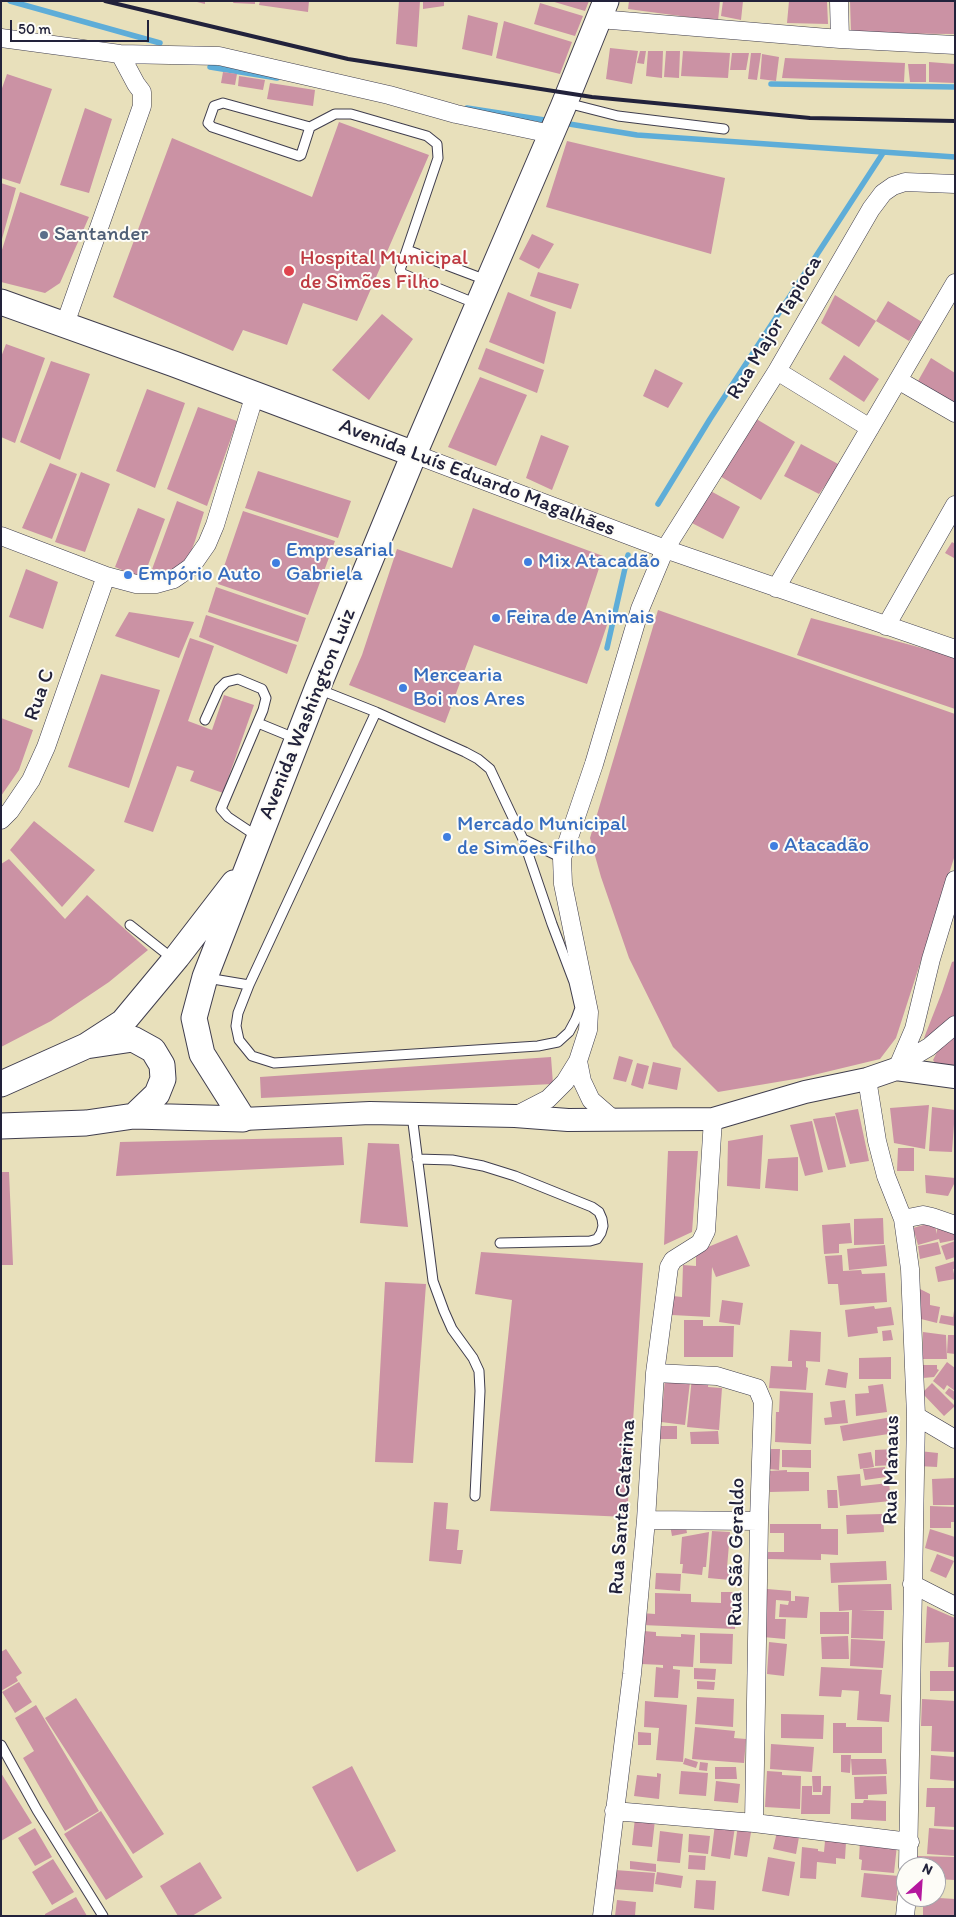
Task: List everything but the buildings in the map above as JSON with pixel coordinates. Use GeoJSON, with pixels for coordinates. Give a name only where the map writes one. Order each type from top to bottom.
{"type":"FeatureCollection","features":[{"type":"Feature","properties":{"kind":"main road","name":"Avenida Washington Luiz"},"geometry":{"type":"LineString","coordinates":[[243,1119],[202,1054],[194,1018],[205,978],[317,688],[602,10]]}},
{"type":"Feature","properties":{"kind":"main road","name":"Avenida Luís Eduardo Magalhães"},"geometry":{"type":"LineString","coordinates":[[1,302],[414,454]]}},
{"type":"Feature","properties":{"kind":"main road","name":"Avenida Washington Luiz"},"geometry":{"type":"LineString","coordinates":[[86,1046],[123,1022],[248,866]]}},
{"type":"Feature","properties":{"kind":"main road"},"geometry":{"type":"LineString","coordinates":[[174,960],[214,953]]}},
{"type":"Feature","properties":{"kind":"main road"},"geometry":{"type":"LineString","coordinates":[[1,1084],[86,1046],[133,1039],[153,1050],[162,1064],[163,1079],[157,1094],[134,1116]]}},
{"type":"Feature","properties":{"kind":"main road"},"geometry":{"type":"LineString","coordinates":[[1,1126],[86,1123],[134,1116],[243,1119]]}},
{"type":"Feature","properties":{"kind":"street"},"geometry":{"type":"LineString","coordinates":[[839,1],[840,39]]}},
{"type":"Feature","properties":{"kind":"street"},"geometry":{"type":"LineString","coordinates":[[602,10],[840,39],[955,45]]}},
{"type":"Feature","properties":{"kind":"street"},"geometry":{"type":"LineString","coordinates":[[1,38],[120,54],[219,56],[389,95],[456,114],[560,112]]}},
{"type":"Feature","properties":{"kind":"street"},"geometry":{"type":"LineString","coordinates":[[65,324],[142,106],[142,92],[120,54]]}},
{"type":"Feature","properties":{"kind":"street","name":"Rua Major Tapioca"},"geometry":{"type":"LineString","coordinates":[[515,1116],[548,1099],[565,1082],[578,1061],[588,1030],[589,1012],[562,884],[562,858],[594,764],[640,609],[665,549],[776,371],[871,209],[883,193],[893,186],[905,182],[955,184]]}},
{"type":"Feature","properties":{"kind":"street"},"geometry":{"type":"LineString","coordinates":[[776,588],[955,283]]}},
{"type":"Feature","properties":{"kind":"street"},"geometry":{"type":"LineString","coordinates":[[776,371],[870,428]]}},
{"type":"Feature","properties":{"kind":"street"},"geometry":{"type":"LineString","coordinates":[[898,380],[955,413]]}},
{"type":"Feature","properties":{"kind":"street"},"geometry":{"type":"LineString","coordinates":[[1,536],[106,576],[136,584],[156,584],[174,579],[191,567],[207,544],[215,525],[255,394]]}},
{"type":"Feature","properties":{"kind":"street","name":"Avenida Luís Eduardo Magalhães"},"geometry":{"type":"LineString","coordinates":[[414,454],[665,549],[955,649]]}},
{"type":"Feature","properties":{"kind":"street"},"geometry":{"type":"LineString","coordinates":[[886,626],[955,505]]}},
{"type":"Feature","properties":{"kind":"street","name":"Rua C"},"geometry":{"type":"LineString","coordinates":[[1,820],[10,811],[31,780],[46,748],[106,576]]}},
{"type":"Feature","properties":{"kind":"street"},"geometry":{"type":"LineString","coordinates":[[898,1066],[914,1029],[931,959],[955,880]]}},
{"type":"Feature","properties":{"kind":"street"},"geometry":{"type":"LineString","coordinates":[[243,1119],[411,1113],[515,1116],[568,1120],[713,1119],[805,1092],[867,1079],[898,1066],[929,1047],[955,1025]]}},
{"type":"Feature","properties":{"kind":"street"},"geometry":{"type":"LineString","coordinates":[[578,1061],[582,1081],[591,1100],[614,1120]]}},
{"type":"Feature","properties":{"kind":"street"},"geometry":{"type":"LineString","coordinates":[[898,1066],[955,1077]]}},
{"type":"Feature","properties":{"kind":"street","name":"Rua Manaus"},"geometry":{"type":"LineString","coordinates":[[867,1079],[877,1142],[886,1176],[903,1219],[910,1269],[916,1416],[909,1857]]}},
{"type":"Feature","properties":{"kind":"street","name":"Rua Santa Catarina"},"geometry":{"type":"LineString","coordinates":[[602,1916],[632,1674],[646,1520],[655,1373],[670,1263],[700,1243],[706,1231],[713,1119]]}},
{"type":"Feature","properties":{"kind":"street"},"geometry":{"type":"LineString","coordinates":[[903,1219],[922,1215],[932,1216],[955,1225]]}},
{"type":"Feature","properties":{"kind":"street","name":"Rua São Geraldo"},"geometry":{"type":"LineString","coordinates":[[655,1373],[717,1376],[753,1386],[760,1393],[763,1414],[759,1521],[754,1822]]}},
{"type":"Feature","properties":{"kind":"street"},"geometry":{"type":"LineString","coordinates":[[916,1416],[955,1439]]}},
{"type":"Feature","properties":{"kind":"street"},"geometry":{"type":"LineString","coordinates":[[646,1520],[759,1521]]}},
{"type":"Feature","properties":{"kind":"street"},"geometry":{"type":"LineString","coordinates":[[912,1584],[955,1606]]}},
{"type":"Feature","properties":{"kind":"street"},"geometry":{"type":"LineString","coordinates":[[614,1811],[754,1822],[910,1842]]}},
{"type":"Feature","properties":{"kind":"lane"},"geometry":{"type":"LineString","coordinates":[[310,128],[223,103],[214,106],[208,123],[212,127],[299,156],[310,128],[335,114],[351,114],[427,136],[437,144],[438,158],[400,268],[403,274],[478,304]]}},
{"type":"Feature","properties":{"kind":"lane"},"geometry":{"type":"LineString","coordinates":[[560,112],[618,116],[724,129]]}},
{"type":"Feature","properties":{"kind":"lane"},"geometry":{"type":"LineString","coordinates":[[407,250],[488,281]]}},
{"type":"Feature","properties":{"kind":"lane"},"geometry":{"type":"LineString","coordinates":[[205,720],[218,689],[226,682],[238,679],[262,689],[266,698],[263,710],[221,809],[228,817],[259,838]]}},
{"type":"Feature","properties":{"kind":"lane"},"geometry":{"type":"LineString","coordinates":[[317,688],[376,712],[465,752],[490,769],[523,839],[574,982],[580,1008],[569,1032],[558,1042],[538,1046],[274,1063],[252,1056],[239,1040],[236,1026],[238,1013],[249,985],[376,712]]}},
{"type":"Feature","properties":{"kind":"lane"},"geometry":{"type":"LineString","coordinates":[[258,723],[297,740]]}},
{"type":"Feature","properties":{"kind":"lane"},"geometry":{"type":"LineString","coordinates":[[523,839],[562,858]]}},
{"type":"Feature","properties":{"kind":"lane"},"geometry":{"type":"LineString","coordinates":[[130,925],[174,960]]}},
{"type":"Feature","properties":{"kind":"lane"},"geometry":{"type":"LineString","coordinates":[[205,978],[249,985]]}},
{"type":"Feature","properties":{"kind":"lane"},"geometry":{"type":"LineString","coordinates":[[411,1113],[433,1281],[452,1329],[473,1358],[478,1371],[480,1391],[475,1496]]}},
{"type":"Feature","properties":{"kind":"lane"},"geometry":{"type":"LineString","coordinates":[[417,1159],[452,1160],[483,1166],[515,1176],[592,1208],[599,1212],[602,1218],[603,1226],[601,1233],[597,1239],[590,1241],[500,1243]]}},
{"type":"Feature","properties":{"kind":"lane"},"geometry":{"type":"LineString","coordinates":[[1,1745],[37,1810],[103,1916]]}},
{"type":"Feature","properties":{"kind":"waterway"},"geometry":{"type":"LineString","coordinates":[[10,1],[160,43]]}},
{"type":"Feature","properties":{"kind":"waterway"},"geometry":{"type":"LineString","coordinates":[[210,67],[277,78]]}},
{"type":"Feature","properties":{"kind":"waterway"},"geometry":{"type":"LineString","coordinates":[[771,84],[955,87]]}},
{"type":"Feature","properties":{"kind":"waterway"},"geometry":{"type":"LineString","coordinates":[[467,108],[551,121]]}},
{"type":"Feature","properties":{"kind":"waterway"},"geometry":{"type":"LineString","coordinates":[[563,123],[637,135],[955,157]]}},
{"type":"Feature","properties":{"kind":"waterway"},"geometry":{"type":"LineString","coordinates":[[658,504],[710,419],[883,153]]}},
{"type":"Feature","properties":{"kind":"waterway"},"geometry":{"type":"LineString","coordinates":[[607,648],[628,555]]}},
{"type":"Feature","properties":{"kind":"railway"},"geometry":{"type":"LineString","coordinates":[[105,1],[348,59],[592,97],[810,118],[955,121]]}},
{"type":"Feature","properties":{"kind":"place","name":"Santander"},"geometry":{"type":"Point","coordinates":[44,235]}},
{"type":"Feature","properties":{"kind":"place","name":"Hospital Municipal de Simões Filho"},"geometry":{"type":"Point","coordinates":[289,271]}},
{"type":"Feature","properties":{"kind":"place","name":"Mix Atacadão"},"geometry":{"type":"Point","coordinates":[528,562]}},
{"type":"Feature","properties":{"kind":"place","name":"Empresarial Gabriela"},"geometry":{"type":"Point","coordinates":[276,563]}},
{"type":"Feature","properties":{"kind":"place","name":"Empório Auto"},"geometry":{"type":"Point","coordinates":[128,575]}},
{"type":"Feature","properties":{"kind":"place","name":"Feira de Animais"},"geometry":{"type":"Point","coordinates":[496,618]}},
{"type":"Feature","properties":{"kind":"place","name":"Mercearia Boi nos Ares"},"geometry":{"type":"Point","coordinates":[403,688]}},
{"type":"Feature","properties":{"kind":"place","name":"Mercado Municipal de Simões Filho"},"geometry":{"type":"Point","coordinates":[447,837]}},
{"type":"Feature","properties":{"kind":"place","name":"Atacadão"},"geometry":{"type":"Point","coordinates":[774,846]}}]}
